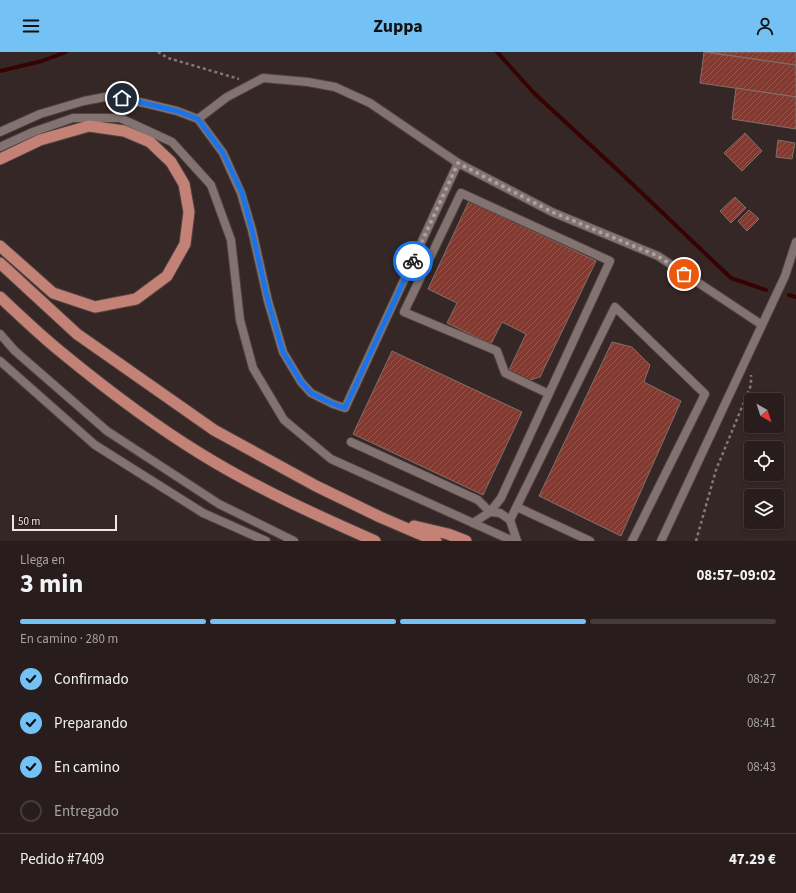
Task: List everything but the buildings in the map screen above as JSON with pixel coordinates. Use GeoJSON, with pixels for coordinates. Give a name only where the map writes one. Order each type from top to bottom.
{"type":"FeatureCollection","features":[{"type":"Feature","properties":{"kind":"highway"},"geometry":{"type":"LineString","coordinates":[[0,159],[40,140],[89,126],[124,131],[150,142],[171,162],[184,184],[189,212],[185,244],[167,276],[136,299],[95,306],[53,293],[0,246]]}},
{"type":"Feature","properties":{"kind":"highway"},"geometry":{"type":"LineString","coordinates":[[0,263],[77,334],[214,430],[316,486],[380,517],[436,541]]}},
{"type":"Feature","properties":{"kind":"highway"},"geometry":{"type":"LineString","coordinates":[[0,297],[60,352],[145,418],[201,455],[249,482],[329,521],[375,541]]}},
{"type":"Feature","properties":{"kind":"highway"},"geometry":{"type":"LineString","coordinates":[[380,517],[448,534],[466,541]]}},
{"type":"Feature","properties":{"kind":"lane"},"geometry":{"type":"LineString","coordinates":[[198,119],[226,97],[263,78],[308,82],[335,87],[370,104],[458,163],[552,212],[658,256],[762,325]]}},
{"type":"Feature","properties":{"kind":"lane"},"geometry":{"type":"LineString","coordinates":[[0,132],[40,114],[84,101],[110,96],[151,104],[198,119],[223,153],[242,193],[268,301],[283,352],[301,382],[311,393],[345,408],[458,163]]}},
{"type":"Feature","properties":{"kind":"lane"},"geometry":{"type":"LineString","coordinates":[[0,147],[33,132],[73,118],[120,118],[172,142],[211,185],[231,240],[240,320],[253,368],[284,420],[331,459],[513,541]]}},
{"type":"Feature","properties":{"kind":"lane"},"geometry":{"type":"LineString","coordinates":[[473,523],[490,512],[501,498],[549,394],[610,261],[461,193],[404,312],[497,351],[505,373],[549,394]]}},
{"type":"Feature","properties":{"kind":"lane"},"geometry":{"type":"LineString","coordinates":[[662,541],[785,276],[796,242]]}},
{"type":"Feature","properties":{"kind":"lane"},"geometry":{"type":"LineString","coordinates":[[510,520],[615,306],[705,394],[632,541]]}},
{"type":"Feature","properties":{"kind":"lane"},"geometry":{"type":"LineString","coordinates":[[0,334],[15,351],[107,431],[219,504],[294,541]]}},
{"type":"Feature","properties":{"kind":"lane"},"geometry":{"type":"LineString","coordinates":[[0,361],[95,445],[203,513],[266,541]]}},
{"type":"Feature","properties":{"kind":"lane"},"geometry":{"type":"LineString","coordinates":[[351,442],[478,500],[490,512],[500,513],[510,520],[517,541]]}},
{"type":"Feature","properties":{"kind":"lane"},"geometry":{"type":"LineString","coordinates":[[517,507],[590,541]]}},
{"type":"Feature","properties":{"kind":"path"},"geometry":{"type":"LineString","coordinates":[[158,52],[168,58],[252,83]]}},
{"type":"Feature","properties":{"kind":"path"},"geometry":{"type":"LineString","coordinates":[[696,541],[716,470],[752,385],[751,371]]}},
{"type":"Feature","properties":{"kind":"waterway"},"geometry":{"type":"LineString","coordinates":[[0,71],[42,61],[66,52]]}},
{"type":"Feature","properties":{"kind":"waterway"},"geometry":{"type":"LineString","coordinates":[[497,52],[535,94],[731,278],[766,290]]}},
{"type":"Feature","properties":{"kind":"waterway"},"geometry":{"type":"LineString","coordinates":[[789,295],[796,297]]}},
{"type":"Feature","properties":{"kind":"way so far"},"geometry":{"type":"LineString","coordinates":[[413,261],[458,163],[552,212],[658,256],[684,274]]}},
{"type":"Feature","properties":{"kind":"route"},"geometry":{"type":"LineString","coordinates":[[122,98],[177,111],[198,119],[223,153],[242,193],[268,301],[283,352],[301,382],[311,393],[345,408],[413,261]]}}]}
